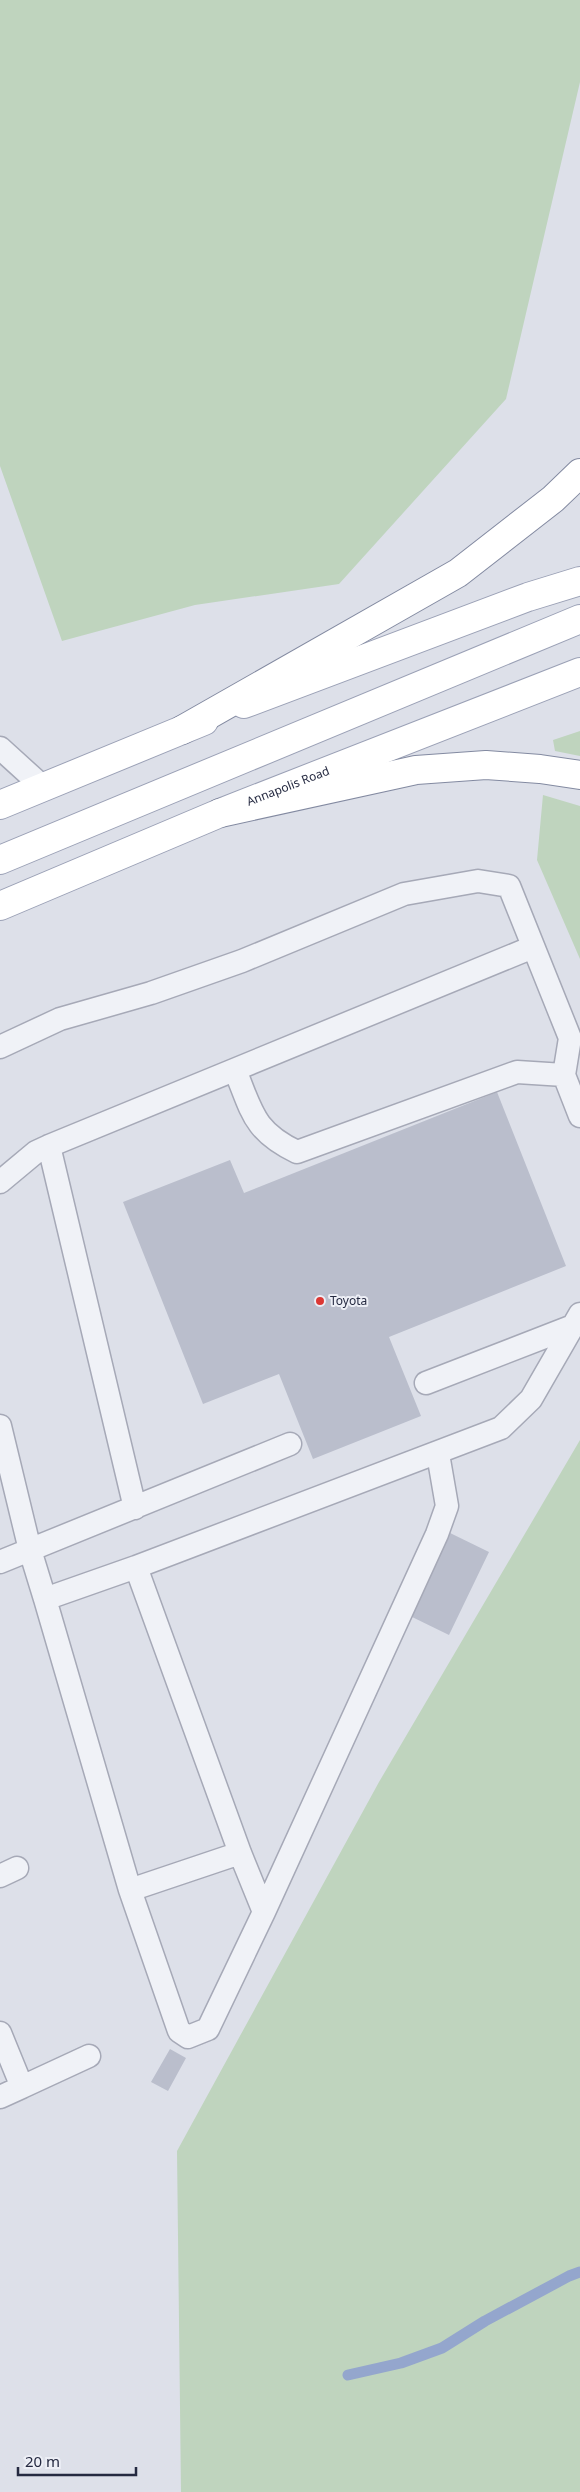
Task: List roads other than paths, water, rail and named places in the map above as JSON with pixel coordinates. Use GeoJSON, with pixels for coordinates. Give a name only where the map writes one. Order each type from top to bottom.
{"type":"FeatureCollection","features":[{"type":"Feature","properties":{"kind":"main road"},"geometry":{"type":"LineString","coordinates":[[182,730],[458,573],[553,499],[580,473]]}},
{"type":"Feature","properties":{"kind":"main road"},"geometry":{"type":"LineString","coordinates":[[0,805],[256,699],[528,597],[580,581]]}},
{"type":"Feature","properties":{"kind":"main road"},"geometry":{"type":"LineString","coordinates":[[0,860],[580,619]]}},
{"type":"Feature","properties":{"kind":"main road","name":"Annapolis Road"},"geometry":{"type":"LineString","coordinates":[[0,906],[220,813],[580,672]]}},
{"type":"Feature","properties":{"kind":"main road"},"geometry":{"type":"LineString","coordinates":[[220,813],[416,770],[486,765],[540,769],[580,775]]}},
{"type":"Feature","properties":{"kind":"lane"},"geometry":{"type":"LineString","coordinates":[[0,748],[43,788]]}},
{"type":"Feature","properties":{"kind":"lane"},"geometry":{"type":"LineString","coordinates":[[0,1047],[60,1019],[151,993],[242,961],[404,894],[478,881],[509,886],[570,1038],[564,1075],[580,1116]]}},
{"type":"Feature","properties":{"kind":"lane"},"geometry":{"type":"LineString","coordinates":[[0,1182],[36,1152],[48,1146],[533,947]]}},
{"type":"Feature","properties":{"kind":"lane"},"geometry":{"type":"LineString","coordinates":[[235,1070],[258,1124],[276,1142],[297,1152],[518,1072],[564,1075]]}},
{"type":"Feature","properties":{"kind":"lane"},"geometry":{"type":"LineString","coordinates":[[48,1146],[135,1508]]}},
{"type":"Feature","properties":{"kind":"lane"},"geometry":{"type":"LineString","coordinates":[[426,1383],[576,1320]]}},
{"type":"Feature","properties":{"kind":"lane"},"geometry":{"type":"LineString","coordinates":[[44,1599],[136,1567],[438,1454],[502,1428],[531,1399],[576,1320]]}},
{"type":"Feature","properties":{"kind":"lane"},"geometry":{"type":"LineString","coordinates":[[0,1426],[30,1550],[130,1890],[179,2031],[188,2037],[208,2028],[264,1912],[437,1534],[447,1506],[438,1454]]}},
{"type":"Feature","properties":{"kind":"lane"},"geometry":{"type":"LineString","coordinates":[[0,1562],[290,1444]]}},
{"type":"Feature","properties":{"kind":"lane"},"geometry":{"type":"LineString","coordinates":[[136,1567],[240,1853],[264,1912]]}},
{"type":"Feature","properties":{"kind":"lane"},"geometry":{"type":"LineString","coordinates":[[130,1890],[240,1853]]}},
{"type":"Feature","properties":{"kind":"lane"},"geometry":{"type":"LineString","coordinates":[[0,2033],[22,2087]]}},
{"type":"Feature","properties":{"kind":"lane"},"geometry":{"type":"LineString","coordinates":[[0,2097],[89,2056]]}},
{"type":"Feature","properties":{"kind":"waterway"},"geometry":{"type":"LineString","coordinates":[[348,2375],[401,2363],[442,2348],[485,2321],[580,2272]]}},
{"type":"Feature","properties":{"kind":"place","name":"Toyota"},"geometry":{"type":"Point","coordinates":[320,1301]}}]}
